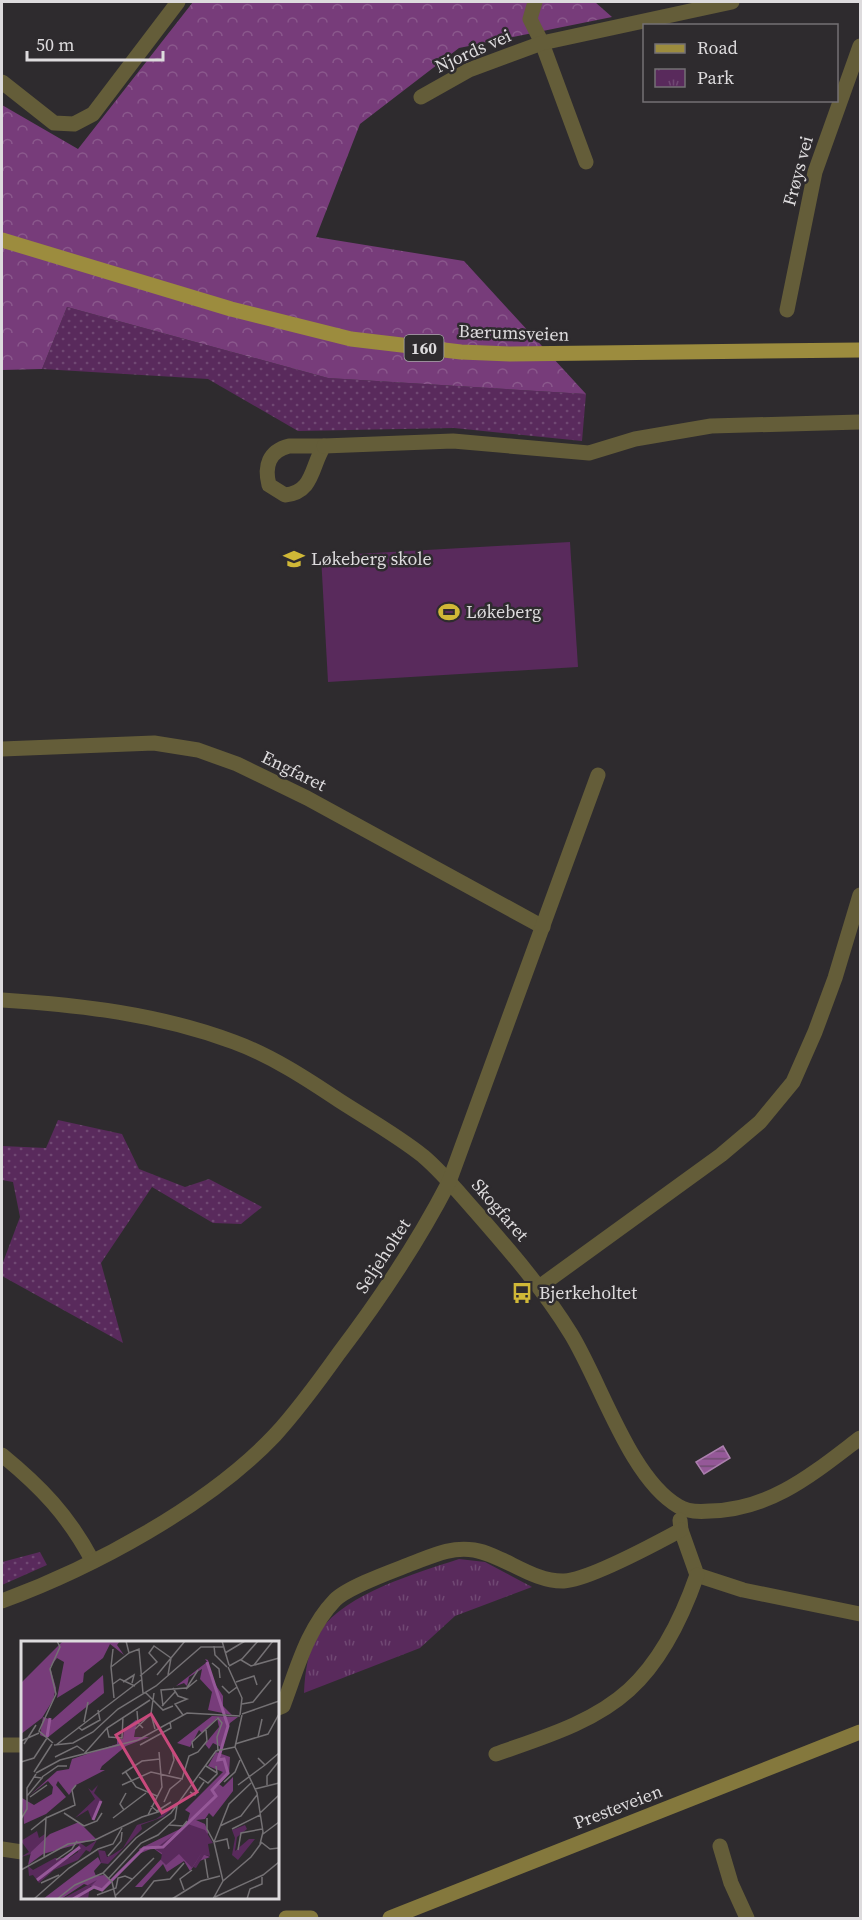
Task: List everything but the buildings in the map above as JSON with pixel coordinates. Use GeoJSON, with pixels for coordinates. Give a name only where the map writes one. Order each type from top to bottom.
{"type":"FeatureCollection","features":[{"type":"Feature","properties":{"kind":"main road","name":"Bærumsveien"},"geometry":{"type":"LineString","coordinates":[[2,240],[231,309],[351,339],[461,352],[510,354],[861,350]]}},
{"type":"Feature","properties":{"kind":"main road","name":"Presteveien"},"geometry":{"type":"LineString","coordinates":[[390,1918],[861,1732]]}},
{"type":"Feature","properties":{"kind":"main road"},"geometry":{"type":"LineString","coordinates":[[286,1918],[311,1918]]}},
{"type":"Feature","properties":{"kind":"street"},"geometry":{"type":"LineString","coordinates":[[2,82],[54,123],[74,124],[93,114],[178,2]]}},
{"type":"Feature","properties":{"kind":"street"},"geometry":{"type":"LineString","coordinates":[[535,2],[530,19],[542,43],[586,162]]}},
{"type":"Feature","properties":{"kind":"street","name":"Njords vei"},"geometry":{"type":"LineString","coordinates":[[421,97],[469,70],[542,43],[732,2]]}},
{"type":"Feature","properties":{"kind":"street","name":"Frøys vei"},"geometry":{"type":"LineString","coordinates":[[787,310],[815,172],[861,46]]}},
{"type":"Feature","properties":{"kind":"street"},"geometry":{"type":"LineString","coordinates":[[324,446],[453,441],[589,453],[635,440],[711,426],[861,422]]}},
{"type":"Feature","properties":{"kind":"street","name":"Engfaret"},"geometry":{"type":"LineString","coordinates":[[2,749],[154,743],[198,750],[237,764],[307,798],[543,927]]}},
{"type":"Feature","properties":{"kind":"street","name":"Seljeholtet"},"geometry":{"type":"LineString","coordinates":[[2,1601],[50,1584],[152,1528],[231,1474],[274,1436],[308,1396],[366,1317],[424,1230],[450,1182],[598,775]]}},
{"type":"Feature","properties":{"kind":"street"},"geometry":{"type":"LineString","coordinates":[[538,1287],[721,1155],[760,1122],[793,1082],[836,978],[861,895]]}},
{"type":"Feature","properties":{"kind":"street","name":"Skogfaret"},"geometry":{"type":"LineString","coordinates":[[2,999],[124,1011],[235,1042],[315,1084],[423,1156],[450,1182],[538,1287],[588,1361],[634,1457],[665,1497],[680,1508]]}},
{"type":"Feature","properties":{"kind":"street"},"geometry":{"type":"LineString","coordinates":[[496,1754],[570,1727],[629,1690],[669,1637],[686,1608],[698,1575],[681,1530],[680,1508],[697,1512],[719,1511],[752,1505],[779,1495],[801,1483],[861,1438]]}},
{"type":"Feature","properties":{"kind":"street"},"geometry":{"type":"LineString","coordinates":[[2,1455],[56,1504],[75,1528],[92,1560]]}},
{"type":"Feature","properties":{"kind":"street"},"geometry":{"type":"LineString","coordinates":[[279,1708],[283,1706],[313,1629],[330,1606],[336,1599],[383,1575],[445,1551],[461,1548],[477,1551],[514,1567],[564,1581],[622,1559],[681,1530]]}},
{"type":"Feature","properties":{"kind":"street"},"geometry":{"type":"LineString","coordinates":[[698,1575],[743,1590],[861,1614]]}},
{"type":"Feature","properties":{"kind":"street"},"geometry":{"type":"LineString","coordinates":[[2,1745],[21,1746]]}},
{"type":"Feature","properties":{"kind":"street"},"geometry":{"type":"LineString","coordinates":[[720,1846],[731,1883],[747,1918]]}},
{"type":"Feature","properties":{"kind":"street"},"geometry":{"type":"LineString","coordinates":[[2,1849],[21,1852]]}},
{"type":"Feature","properties":{"kind":"green space"},"geometry":{"type":"Polygon","coordinates":[[[193,2],[595,2],[612,17],[459,48],[360,124],[316,237],[464,261],[586,394],[328,378],[67,307],[42,369],[2,370],[2,105],[78,149],[193,2]]]}},
{"type":"Feature","properties":{"kind":"green space"},"geometry":{"type":"Polygon","coordinates":[[[67,307],[328,378],[586,394],[582,441],[454,428],[298,431],[208,379],[42,369],[67,307]]]}},
{"type":"Feature","properties":{"kind":"green space","name":"Løkeberg"},"geometry":{"type":"Polygon","coordinates":[[[570,542],[578,667],[328,682],[321,556],[570,542]]]}},
{"type":"Feature","properties":{"kind":"green space"},"geometry":{"type":"Polygon","coordinates":[[[58,1120],[122,1134],[139,1169],[185,1187],[209,1179],[262,1207],[241,1224],[213,1223],[152,1187],[101,1263],[123,1343],[2,1276],[2,1265],[20,1217],[13,1182],[2,1180],[2,1146],[46,1148],[58,1120]]]}},
{"type":"Feature","properties":{"kind":"green space"},"geometry":{"type":"Polygon","coordinates":[[[40,1552],[47,1565],[2,1585],[2,1562],[40,1552]]]}},
{"type":"Feature","properties":{"kind":"green space"},"geometry":{"type":"Polygon","coordinates":[[[459,1559],[485,1562],[532,1587],[455,1616],[420,1648],[304,1693],[310,1653],[320,1631],[332,1618],[364,1595],[459,1559]]]}},
{"type":"Feature","properties":{"kind":"shaded area"},"geometry":{"type":"Polygon","coordinates":[[[723,1446],[730,1458],[704,1474],[696,1462],[723,1446]]]}},
{"type":"Feature","properties":{"kind":"place","name":"Løkeberg skole"},"geometry":{"type":"Point","coordinates":[294,559]}},
{"type":"Feature","properties":{"kind":"place","name":"Løkeberg"},"geometry":{"type":"Point","coordinates":[449,612]}},
{"type":"Feature","properties":{"kind":"place","name":"Bjerkeholtet"},"geometry":{"type":"Point","coordinates":[522,1293]}}]}
